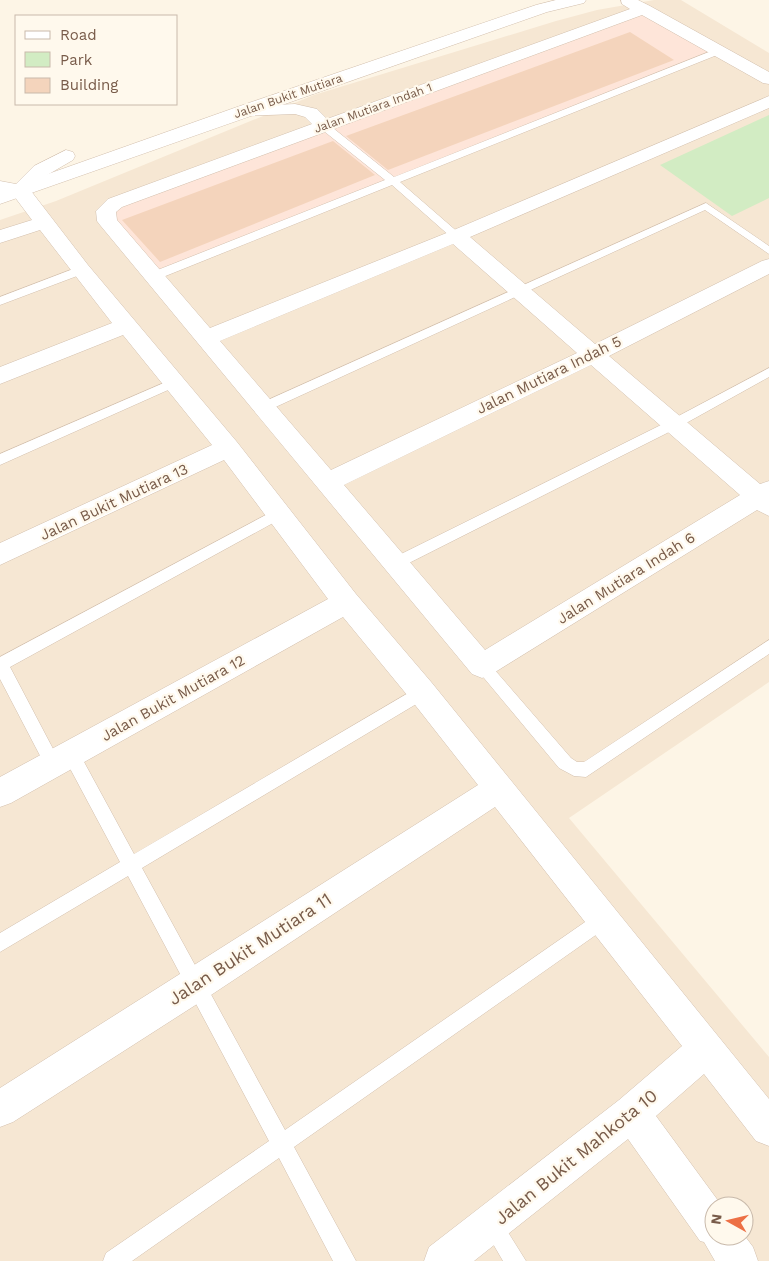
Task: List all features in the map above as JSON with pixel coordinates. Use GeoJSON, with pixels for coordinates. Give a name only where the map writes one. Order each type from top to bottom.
{"type":"FeatureCollection","features":[{"type":"Feature","properties":{"kind":"street","name":"Jalan Bukit Mutiara"},"geometry":{"type":"LineString","coordinates":[[103,143],[526,0]]}},
{"type":"Feature","properties":{"kind":"street","name":"Jalan Bukit Mutiara"},"geometry":{"type":"LineString","coordinates":[[0,198],[242,111],[338,80],[542,8],[578,0]]}},
{"type":"Feature","properties":{"kind":"street"},"geometry":{"type":"LineString","coordinates":[[627,0],[769,79]]}},
{"type":"Feature","properties":{"kind":"street","name":"Jalan Mutiara Indah 1"},"geometry":{"type":"LineString","coordinates":[[154,276],[107,221],[106,211],[115,203],[318,120],[644,9]]}},
{"type":"Feature","properties":{"kind":"street"},"geometry":{"type":"LineString","coordinates":[[318,120],[309,106],[314,95],[338,80]]}},
{"type":"Feature","properties":{"kind":"street"},"geometry":{"type":"LineString","coordinates":[[206,338],[456,236],[769,101]]}},
{"type":"Feature","properties":{"kind":"street"},"geometry":{"type":"LineString","coordinates":[[242,111],[296,110],[318,120]]}},
{"type":"Feature","properties":{"kind":"street"},"geometry":{"type":"LineString","coordinates":[[0,178],[85,150]]}},
{"type":"Feature","properties":{"kind":"street"},"geometry":{"type":"LineString","coordinates":[[21,191],[29,178],[40,169],[66,156]]}},
{"type":"Feature","properties":{"kind":"street"},"geometry":{"type":"LineString","coordinates":[[0,188],[21,191],[81,270],[228,448],[346,602],[422,692],[769,1128]]}},
{"type":"Feature","properties":{"kind":"street"},"geometry":{"type":"LineString","coordinates":[[0,237],[45,222]]}},
{"type":"Feature","properties":{"kind":"street"},"geometry":{"type":"LineString","coordinates":[[456,236],[674,424],[765,497]]}},
{"type":"Feature","properties":{"kind":"street","name":"Jalan Mutiara Indah 5"},"geometry":{"type":"LineString","coordinates":[[328,482],[594,354],[769,266]]}},
{"type":"Feature","properties":{"kind":"street"},"geometry":{"type":"LineString","coordinates":[[154,276],[482,666]]}},
{"type":"Feature","properties":{"kind":"street"},"geometry":{"type":"LineString","coordinates":[[0,376],[127,325]]}},
{"type":"Feature","properties":{"kind":"street","name":"Jalan Bukit Mutiara 13"},"geometry":{"type":"LineString","coordinates":[[0,555],[228,448]]}},
{"type":"Feature","properties":{"kind":"street","name":"Jalan Mutiara Indah 6"},"geometry":{"type":"LineString","coordinates":[[482,666],[765,497]]}},
{"type":"Feature","properties":{"kind":"street","name":"Jalan Bukit Mutiara 12"},"geometry":{"type":"LineString","coordinates":[[0,793],[346,602]]}},
{"type":"Feature","properties":{"kind":"street","name":"Jalan Bukit Mutiara 11"},"geometry":{"type":"LineString","coordinates":[[0,1109],[196,985],[499,788]]}},
{"type":"Feature","properties":{"kind":"street","name":"Jalan Bukit Mahkota 10"},"geometry":{"type":"LineString","coordinates":[[443,1261],[492,1225],[632,1113],[706,1049]]}},
{"type":"Feature","properties":{"kind":"street"},"geometry":{"type":"LineString","coordinates":[[632,1113],[704,1213]]}},
{"type":"Feature","properties":{"kind":"street"},"geometry":{"type":"LineString","coordinates":[[728,1246],[738,1261]]}},
{"type":"Feature","properties":{"kind":"lane"},"geometry":{"type":"LineString","coordinates":[[154,276],[719,51]]}},
{"type":"Feature","properties":{"kind":"lane"},"geometry":{"type":"LineString","coordinates":[[318,120],[392,180],[456,236]]}},
{"type":"Feature","properties":{"kind":"lane"},"geometry":{"type":"LineString","coordinates":[[264,407],[706,206],[769,251]]}},
{"type":"Feature","properties":{"kind":"lane"},"geometry":{"type":"LineString","coordinates":[[0,301],[81,270]]}},
{"type":"Feature","properties":{"kind":"lane"},"geometry":{"type":"LineString","coordinates":[[396,563],[674,424],[769,372]]}},
{"type":"Feature","properties":{"kind":"lane"},"geometry":{"type":"LineString","coordinates":[[0,460],[173,383]]}},
{"type":"Feature","properties":{"kind":"lane"},"geometry":{"type":"LineString","coordinates":[[279,513],[0,664],[131,866],[346,1261]]}},
{"type":"Feature","properties":{"kind":"lane"},"geometry":{"type":"LineString","coordinates":[[482,666],[565,763],[574,769],[586,770],[769,646]]}},
{"type":"Feature","properties":{"kind":"lane"},"geometry":{"type":"LineString","coordinates":[[0,944],[422,692]]}},
{"type":"Feature","properties":{"kind":"lane"},"geometry":{"type":"LineString","coordinates":[[114,1261],[604,919]]}},
{"type":"Feature","properties":{"kind":"lane"},"geometry":{"type":"LineString","coordinates":[[492,1225],[515,1261]]}},
{"type":"Feature","properties":{"kind":"shaded area"},"geometry":{"type":"Polygon","coordinates":[[[654,0],[681,0],[769,53],[769,682],[569,818],[769,1057],[769,1261],[0,1261],[0,220],[56,201],[314,95],[597,10],[654,0]]]}},
{"type":"Feature","properties":{"kind":"shaded area"},"geometry":{"type":"Polygon","coordinates":[[[633,9],[710,52],[159,271],[102,206],[633,9]]]}},
{"type":"Feature","properties":{"kind":"green space"},"geometry":{"type":"Polygon","coordinates":[[[769,115],[769,198],[732,216],[660,165],[769,115]]]}},
{"type":"Feature","properties":{"kind":"building"},"geometry":{"type":"Polygon","coordinates":[[[630,32],[674,60],[388,170],[346,136],[630,32]]]}},
{"type":"Feature","properties":{"kind":"building"},"geometry":{"type":"Polygon","coordinates":[[[333,141],[375,175],[160,262],[122,220],[333,141]]]}}]}
